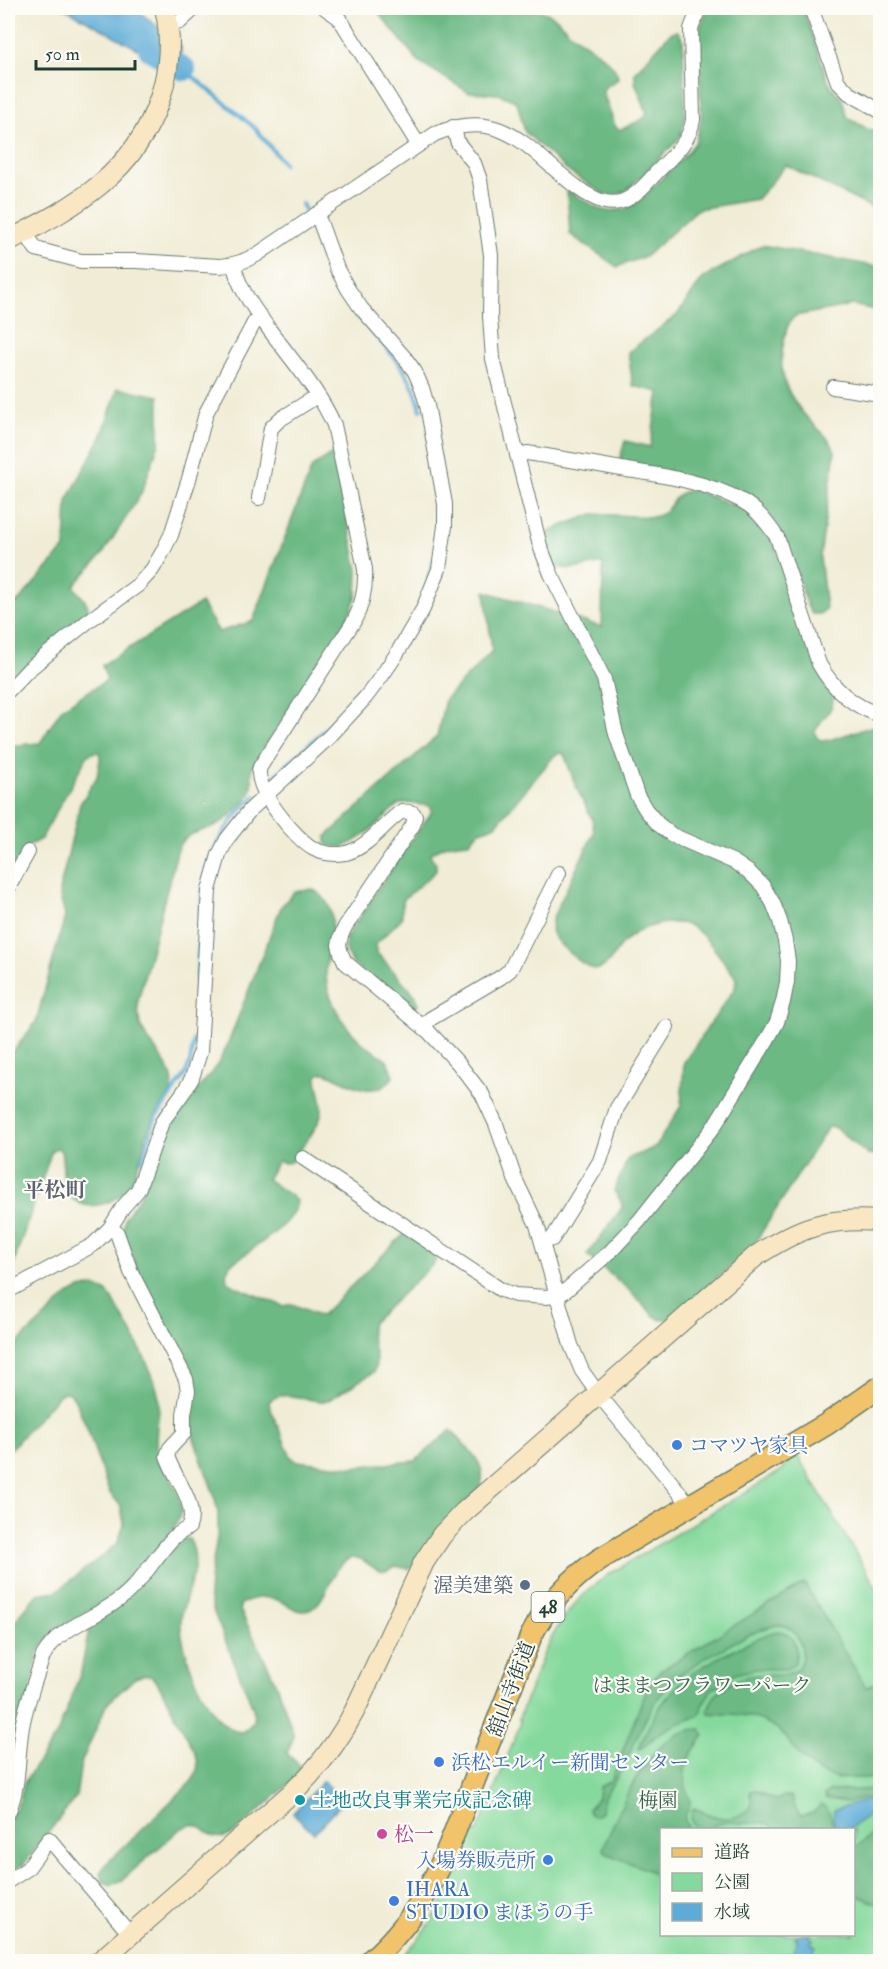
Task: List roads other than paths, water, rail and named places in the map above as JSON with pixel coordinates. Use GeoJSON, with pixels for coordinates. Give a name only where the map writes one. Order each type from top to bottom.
{"type":"FeatureCollection","features":[{"type":"Feature","properties":{"kind":"main road","name":"舘山寺街道"},"geometry":{"type":"LineString","coordinates":[[369,1962],[407,1923],[435,1879],[531,1636],[549,1605],[586,1569],[842,1415],[880,1387]]}},
{"type":"Feature","properties":{"kind":"street"},"geometry":{"type":"LineString","coordinates":[[8,242],[78,200],[110,176],[133,152],[150,124],[161,95],[169,61],[167,16],[180,22],[195,8]]}},
{"type":"Feature","properties":{"kind":"street"},"geometry":{"type":"LineString","coordinates":[[325,8],[338,17],[343,24],[418,144]]}},
{"type":"Feature","properties":{"kind":"street"},"geometry":{"type":"LineString","coordinates":[[25,232],[36,249],[81,261],[234,265],[258,254],[435,134],[453,127],[478,125],[507,132],[520,139],[564,178],[594,199],[609,203],[624,201],[636,193],[682,147],[692,130],[691,29],[699,8]]}},
{"type":"Feature","properties":{"kind":"street"},"geometry":{"type":"LineString","coordinates":[[811,8],[838,82],[849,93],[880,111]]}},
{"type":"Feature","properties":{"kind":"street"},"geometry":{"type":"LineString","coordinates":[[303,1158],[501,1290],[515,1295],[547,1297],[564,1292],[625,1237],[713,1128],[777,1022],[785,992],[788,961],[785,941],[773,903],[763,886],[734,862],[672,835],[658,824],[637,795],[616,735],[604,679],[545,560],[493,359],[490,316],[491,255],[480,180],[474,163],[458,143],[453,127]]}},
{"type":"Feature","properties":{"kind":"street"},"geometry":{"type":"LineString","coordinates":[[8,1291],[93,1245],[110,1228],[123,1207],[138,1190],[162,1122],[185,1090],[196,1065],[201,1039],[207,908],[213,872],[227,838],[265,796],[365,698],[396,655],[423,609],[439,569],[445,526],[442,482],[422,388],[405,358],[361,308],[348,289],[337,269],[320,222],[315,215]]}},
{"type":"Feature","properties":{"kind":"street"},"geometry":{"type":"LineString","coordinates":[[234,265],[236,276],[261,317],[330,416],[338,435],[365,569],[364,596],[354,621],[260,767],[257,773],[258,779],[265,796],[306,844],[325,853],[346,853],[356,849],[402,811],[413,813],[415,816],[413,825],[345,927],[339,945],[341,954],[351,968],[423,1027],[458,1063],[482,1094],[496,1124],[515,1179],[537,1224],[576,1358],[599,1395],[689,1506]]}},
{"type":"Feature","properties":{"kind":"street"},"geometry":{"type":"LineString","coordinates":[[8,691],[28,670],[78,629],[138,585],[152,570],[171,535],[206,414],[255,321],[261,317]]}},
{"type":"Feature","properties":{"kind":"street"},"geometry":{"type":"LineString","coordinates":[[833,387],[880,394]]}},
{"type":"Feature","properties":{"kind":"street"},"geometry":{"type":"LineString","coordinates":[[259,498],[271,428],[279,420],[317,396]]}},
{"type":"Feature","properties":{"kind":"street"},"geometry":{"type":"LineString","coordinates":[[517,455],[527,453],[670,478],[727,495],[742,501],[756,511],[777,537],[819,664],[826,676],[845,697],[880,715]]}},
{"type":"Feature","properties":{"kind":"street"},"geometry":{"type":"LineString","coordinates":[[8,888],[28,852]]}},
{"type":"Feature","properties":{"kind":"street"},"geometry":{"type":"LineString","coordinates":[[423,1027],[430,1019],[510,970],[559,873]]}},
{"type":"Feature","properties":{"kind":"street"},"geometry":{"type":"LineString","coordinates":[[543,1242],[554,1236],[597,1166],[617,1108],[667,1027]]}},
{"type":"Feature","properties":{"kind":"street"},"geometry":{"type":"LineString","coordinates":[[99,1962],[295,1790],[323,1761],[355,1710],[432,1548],[465,1512],[741,1269],[772,1245],[807,1228],[826,1223],[845,1220],[880,1221]]}},
{"type":"Feature","properties":{"kind":"street"},"geometry":{"type":"LineString","coordinates":[[8,1813],[14,1798],[26,1709],[48,1646],[64,1632],[123,1596],[144,1575],[176,1535],[189,1527],[192,1517],[189,1504],[167,1456],[170,1448],[184,1433],[188,1385],[131,1272],[117,1233],[110,1228]]}},
{"type":"Feature","properties":{"kind":"street"},"geometry":{"type":"LineString","coordinates":[[8,1881],[27,1869],[49,1839],[130,1934]]}},
{"type":"Feature","properties":{"kind":"water"},"geometry":{"type":"Polygon","coordinates":[[[64,8],[135,8],[181,46],[181,55],[175,70],[64,8]]]}},
{"type":"Feature","properties":{"kind":"water"},"geometry":{"type":"Polygon","coordinates":[[[323,1781],[344,1801],[314,1833],[293,1813],[323,1781]]]}},
{"type":"Feature","properties":{"kind":"water"},"geometry":{"type":"Polygon","coordinates":[[[868,1800],[873,1807],[870,1814],[850,1828],[837,1828],[833,1820],[834,1810],[868,1800]]]}},
{"type":"Feature","properties":{"kind":"water"},"geometry":{"type":"Polygon","coordinates":[[[810,1936],[813,1939],[811,1944],[816,1946],[809,1961],[794,1961],[796,1958],[791,1957],[798,1939],[795,1938],[810,1936]]]}},
{"type":"Feature","properties":{"kind":"waterway"},"geometry":{"type":"LineString","coordinates":[[150,49],[184,69]]}},
{"type":"Feature","properties":{"kind":"waterway"},"geometry":{"type":"LineString","coordinates":[[184,69],[255,128],[284,164]]}},
{"type":"Feature","properties":{"kind":"waterway"},"geometry":{"type":"LineString","coordinates":[[302,204],[305,210]]}},
{"type":"Feature","properties":{"kind":"waterway"},"geometry":{"type":"LineString","coordinates":[[311,226],[342,291],[355,312],[403,368],[421,410]]}},
{"type":"Feature","properties":{"kind":"waterway"},"geometry":{"type":"LineString","coordinates":[[438,500],[438,519]]}},
{"type":"Feature","properties":{"kind":"waterway"},"geometry":{"type":"LineString","coordinates":[[428,578],[434,559]]}},
{"type":"Feature","properties":{"kind":"waterway"},"geometry":{"type":"LineString","coordinates":[[267,784],[342,713],[384,661]]}},
{"type":"Feature","properties":{"kind":"waterway"},"geometry":{"type":"LineString","coordinates":[[195,1023],[200,918],[205,879],[210,861],[226,829],[255,796]]}},
{"type":"Feature","properties":{"kind":"waterway"},"geometry":{"type":"LineString","coordinates":[[142,1160],[156,1118],[185,1075],[190,1063],[194,1039]]}},
{"type":"Feature","properties":{"kind":"place","name":"コマツヤ家具"},"geometry":{"type":"Point","coordinates":[677,1445]}},
{"type":"Feature","properties":{"kind":"place","name":"渥美建築"},"geometry":{"type":"Point","coordinates":[525,1585]}},
{"type":"Feature","properties":{"kind":"place","name":"浜松エルイー新聞センター"},"geometry":{"type":"Point","coordinates":[439,1762]}},
{"type":"Feature","properties":{"kind":"place","name":"土地改良事業完成記念碑"},"geometry":{"type":"Point","coordinates":[300,1800]}},
{"type":"Feature","properties":{"kind":"place","name":"松一"},"geometry":{"type":"Point","coordinates":[382,1834]}},
{"type":"Feature","properties":{"kind":"place","name":"入場券販売所"},"geometry":{"type":"Point","coordinates":[548,1860]}},
{"type":"Feature","properties":{"kind":"place","name":"IHARA STUDIO まほうの手"},"geometry":{"type":"Point","coordinates":[394,1901]}},
{"type":"Feature","properties":{"kind":"district","name":"平松町"},"geometry":{"type":"Point","coordinates":[55,1190]}},
{"type":"Feature","properties":{"kind":"park label","name":"はままつフラワーパーク"},"geometry":{"type":"Point","coordinates":[702,1685]}},
{"type":"Feature","properties":{"kind":"park label","name":"梅園"},"geometry":{"type":"Point","coordinates":[658,1800]}}]}
